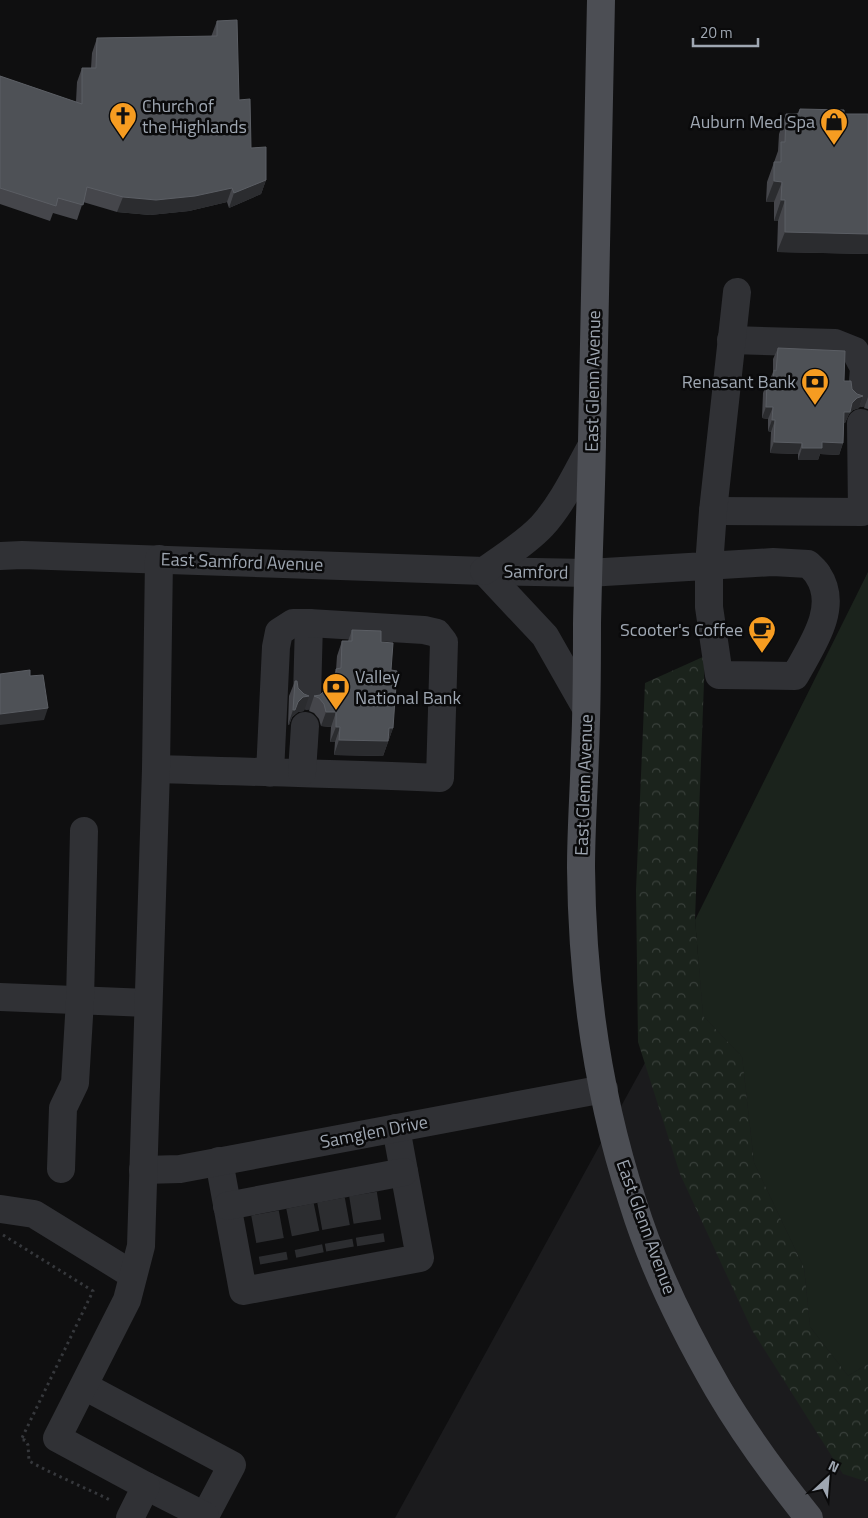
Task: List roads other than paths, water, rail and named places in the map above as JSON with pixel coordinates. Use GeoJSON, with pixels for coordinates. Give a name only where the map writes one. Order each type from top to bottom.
{"type":"FeatureCollection","features":[{"type":"Feature","properties":{"kind":"main road","name":"East Glenn Avenue"},"geometry":{"type":"LineString","coordinates":[[601,0],[581,870],[583,930],[590,1001],[604,1089],[617,1146],[632,1202],[650,1251],[671,1300],[720,1392],[753,1443],[809,1518]]}},
{"type":"Feature","properties":{"kind":"street"},"geometry":{"type":"LineString","coordinates":[[709,566],[774,562],[808,564],[819,576],[824,590],[826,609],[819,632],[795,676],[719,675],[710,607],[709,566],[713,512],[737,292]]}},
{"type":"Feature","properties":{"kind":"street"},"geometry":{"type":"LineString","coordinates":[[731,340],[835,343],[855,351],[864,368],[862,393]]}},
{"type":"Feature","properties":{"kind":"street"},"geometry":{"type":"LineString","coordinates":[[713,512],[862,512],[861,423]]}},
{"type":"Feature","properties":{"kind":"street"},"geometry":{"type":"LineString","coordinates":[[586,708],[545,636],[484,571],[519,546],[542,526],[560,501],[592,444]]}},
{"type":"Feature","properties":{"kind":"street","name":"East Samford Avenue"},"geometry":{"type":"LineString","coordinates":[[0,556],[159,559],[484,571]]}},
{"type":"Feature","properties":{"kind":"street"},"geometry":{"type":"LineString","coordinates":[[84,1386],[232,1465],[205,1517],[57,1438],[127,1300],[141,1246],[156,769],[159,559]]}},
{"type":"Feature","properties":{"kind":"street","name":"Samford"},"geometry":{"type":"LineString","coordinates":[[484,571],[588,573],[709,566]]}},
{"type":"Feature","properties":{"kind":"street"},"geometry":{"type":"LineString","coordinates":[[156,769],[270,773],[302,772],[440,778],[444,642],[437,632],[309,623],[293,623],[279,632],[276,647],[270,773]]}},
{"type":"Feature","properties":{"kind":"street"},"geometry":{"type":"LineString","coordinates":[[307,696],[309,623]]}},
{"type":"Feature","properties":{"kind":"street"},"geometry":{"type":"LineString","coordinates":[[302,772],[304,726]]}},
{"type":"Feature","properties":{"kind":"street"},"geometry":{"type":"LineString","coordinates":[[61,1169],[63,1108],[75,1083],[80,1000],[84,831]]}},
{"type":"Feature","properties":{"kind":"street"},"geometry":{"type":"LineString","coordinates":[[0,997],[148,1003]]}},
{"type":"Feature","properties":{"kind":"street","name":"Samglen Drive"},"geometry":{"type":"LineString","coordinates":[[143,1170],[180,1169],[604,1089]]}},
{"type":"Feature","properties":{"kind":"street"},"geometry":{"type":"LineString","coordinates":[[219,1162],[243,1291],[276,1273],[312,1266],[373,1255],[420,1258],[396,1128]]}},
{"type":"Feature","properties":{"kind":"street"},"geometry":{"type":"LineString","coordinates":[[227,1206],[263,1206],[362,1187],[404,1172]]}},
{"type":"Feature","properties":{"kind":"street"},"geometry":{"type":"LineString","coordinates":[[0,1209],[34,1214],[133,1276]]}},
{"type":"Feature","properties":{"kind":"street"},"geometry":{"type":"LineString","coordinates":[[130,1518],[146,1486]]}},
{"type":"Feature","properties":{"kind":"tunnel"},"geometry":{"type":"LineString","coordinates":[[363,1194],[371,1244]]}},
{"type":"Feature","properties":{"kind":"tunnel"},"geometry":{"type":"LineString","coordinates":[[331,1200],[340,1249]]}},
{"type":"Feature","properties":{"kind":"tunnel"},"geometry":{"type":"LineString","coordinates":[[300,1206],[310,1255]]}},
{"type":"Feature","properties":{"kind":"tunnel"},"geometry":{"type":"LineString","coordinates":[[265,1213],[274,1262]]}},
{"type":"Feature","properties":{"kind":"place","name":"Church of the Highlands"},"geometry":{"type":"Point","coordinates":[123,140]}},
{"type":"Feature","properties":{"kind":"place","name":"Auburn Med Spa"},"geometry":{"type":"Point","coordinates":[834,146]}},
{"type":"Feature","properties":{"kind":"place","name":"Renasant Bank"},"geometry":{"type":"Point","coordinates":[815,406]}},
{"type":"Feature","properties":{"kind":"place","name":"Scooter's Coffee"},"geometry":{"type":"Point","coordinates":[762,654]}},
{"type":"Feature","properties":{"kind":"place","name":"Valley National Bank"},"geometry":{"type":"Point","coordinates":[336,711]}}]}
